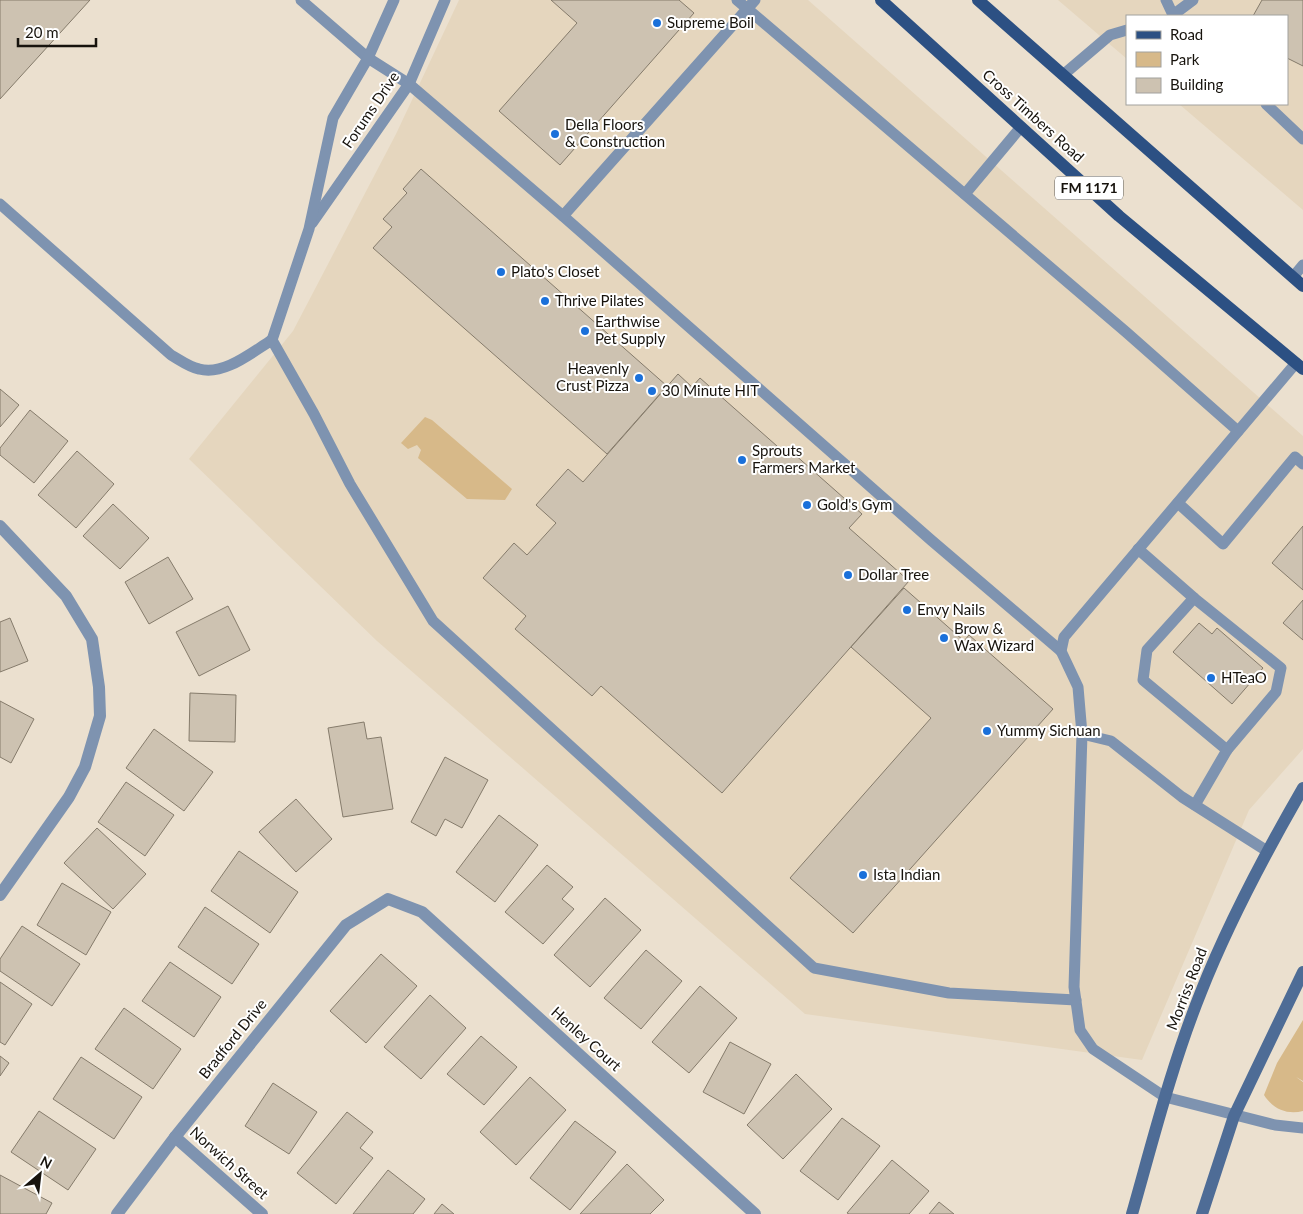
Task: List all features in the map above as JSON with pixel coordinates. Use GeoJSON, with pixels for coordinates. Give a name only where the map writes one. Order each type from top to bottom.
{"type":"FeatureCollection","features":[{"type":"Feature","properties":{"kind":"main road","name":"Cross Timbers Road"},"geometry":{"type":"LineString","coordinates":[[881,0],[1120,216],[1299,366]]}},
{"type":"Feature","properties":{"kind":"main road"},"geometry":{"type":"LineString","coordinates":[[978,0],[1303,286]]}},
{"type":"Feature","properties":{"kind":"main road","name":"Morriss Road"},"geometry":{"type":"LineString","coordinates":[[1132,1214],[1165,1097],[1201,993],[1231,924],[1267,851],[1303,788]]}},
{"type":"Feature","properties":{"kind":"main road"},"geometry":{"type":"LineString","coordinates":[[1202,1214],[1234,1116],[1303,972]]}},
{"type":"Feature","properties":{"kind":"street"},"geometry":{"type":"LineString","coordinates":[[0,526],[66,596],[92,639],[99,687],[100,716],[86,767],[69,797],[0,895]]}},
{"type":"Feature","properties":{"kind":"street","name":"Bradford Drive"},"geometry":{"type":"LineString","coordinates":[[117,1214],[175,1137],[346,925],[388,899]]}},
{"type":"Feature","properties":{"kind":"street","name":"Henley Court"},"geometry":{"type":"LineString","coordinates":[[388,899],[422,912],[755,1214]]}},
{"type":"Feature","properties":{"kind":"street","name":"Norwich Street"},"geometry":{"type":"LineString","coordinates":[[175,1137],[262,1214]]}},
{"type":"Feature","properties":{"kind":"lane"},"geometry":{"type":"LineString","coordinates":[[302,0],[368,58],[409,84],[563,216],[931,540],[1061,651],[1078,687],[1082,734],[1074,978],[1080,1030],[1093,1049],[1165,1097],[1275,1126],[1303,1128]]}},
{"type":"Feature","properties":{"kind":"lane","name":"Forums Drive"},"geometry":{"type":"LineString","coordinates":[[272,340],[308,229],[334,118],[368,58],[394,0]]}},
{"type":"Feature","properties":{"kind":"lane","name":"Forums Drive"},"geometry":{"type":"LineString","coordinates":[[308,229],[409,84],[445,0]]}},
{"type":"Feature","properties":{"kind":"lane"},"geometry":{"type":"LineString","coordinates":[[737,0],[751,4],[964,194],[1126,332],[1238,431]]}},
{"type":"Feature","properties":{"kind":"lane"},"geometry":{"type":"LineString","coordinates":[[1166,0],[1172,15]]}},
{"type":"Feature","properties":{"kind":"lane"},"geometry":{"type":"LineString","coordinates":[[1173,15],[1193,0]]}},
{"type":"Feature","properties":{"kind":"lane"},"geometry":{"type":"LineString","coordinates":[[563,216],[751,4]]}},
{"type":"Feature","properties":{"kind":"lane"},"geometry":{"type":"LineString","coordinates":[[1063,75],[1110,35],[1126,30]]}},
{"type":"Feature","properties":{"kind":"lane"},"geometry":{"type":"LineString","coordinates":[[1267,105],[1303,139]]}},
{"type":"Feature","properties":{"kind":"lane"},"geometry":{"type":"LineString","coordinates":[[964,194],[1022,127]]}},
{"type":"Feature","properties":{"kind":"lane"},"geometry":{"type":"LineString","coordinates":[[0,204],[171,355],[198,369],[224,368],[272,340],[314,414],[350,484],[433,621],[814,968],[949,993],[1076,1000]]}},
{"type":"Feature","properties":{"kind":"lane"},"geometry":{"type":"LineString","coordinates":[[1293,277],[1303,265]]}},
{"type":"Feature","properties":{"kind":"lane"},"geometry":{"type":"LineString","coordinates":[[1061,651],[1064,637],[1238,431],[1299,366]]}},
{"type":"Feature","properties":{"kind":"lane"},"geometry":{"type":"LineString","coordinates":[[1178,503],[1223,544],[1295,456],[1303,464]]}},
{"type":"Feature","properties":{"kind":"lane"},"geometry":{"type":"LineString","coordinates":[[1138,549],[1194,598],[1281,668],[1276,692],[1227,750],[1195,805]]}},
{"type":"Feature","properties":{"kind":"lane"},"geometry":{"type":"LineString","coordinates":[[1194,598],[1147,650],[1143,680],[1227,750]]}},
{"type":"Feature","properties":{"kind":"lane"},"geometry":{"type":"LineString","coordinates":[[1082,734],[1111,741],[1182,797],[1267,851]]}},
{"type":"Feature","properties":{"kind":"shaded area"},"geometry":{"type":"Polygon","coordinates":[[[459,0],[808,0],[1303,436],[1303,749],[1249,810],[1142,1060],[805,1014],[377,641],[189,459],[293,331],[396,134],[459,0]]]}},
{"type":"Feature","properties":{"kind":"shaded area"},"geometry":{"type":"Polygon","coordinates":[[[1058,0],[1303,0],[1303,210],[1180,105],[1288,105],[1288,15],[1126,15],[1126,58],[1058,0]]]}},
{"type":"Feature","properties":{"kind":"green space"},"geometry":{"type":"Polygon","coordinates":[[[425,417],[432,420],[512,489],[505,500],[467,499],[418,458],[421,450],[417,445],[408,449],[401,443],[425,417]]]}},
{"type":"Feature","properties":{"kind":"green space"},"geometry":{"type":"Polygon","coordinates":[[[1303,1020],[1303,1081],[1296,1077],[1303,1082],[1303,1111],[1291,1112],[1276,1107],[1264,1095],[1277,1063],[1303,1020]]]}},
{"type":"Feature","properties":{"kind":"building"},"geometry":{"type":"Polygon","coordinates":[[[0,0],[90,0],[0,99],[0,0]]]}},
{"type":"Feature","properties":{"kind":"building"},"geometry":{"type":"Polygon","coordinates":[[[551,0],[679,0],[694,13],[560,165],[499,111],[577,23],[551,0]]]}},
{"type":"Feature","properties":{"kind":"building"},"geometry":{"type":"Polygon","coordinates":[[[1262,0],[1303,0],[1303,66],[1288,58],[1288,15],[1254,15],[1262,0]]]}},
{"type":"Feature","properties":{"kind":"building"},"geometry":{"type":"Polygon","coordinates":[[[421,169],[667,386],[607,454],[373,248],[392,227],[383,219],[407,193],[403,189],[421,169]]]}},
{"type":"Feature","properties":{"kind":"building"},"geometry":{"type":"Polygon","coordinates":[[[678,374],[692,387],[700,378],[786,454],[793,453],[862,514],[849,528],[909,581],[722,793],[601,686],[592,696],[515,629],[526,616],[483,578],[514,543],[527,555],[556,523],[536,505],[568,469],[583,482],[678,374]]]}},
{"type":"Feature","properties":{"kind":"building"},"geometry":{"type":"Polygon","coordinates":[[[0,389],[19,405],[0,427],[0,389]]]}},
{"type":"Feature","properties":{"kind":"building"},"geometry":{"type":"Polygon","coordinates":[[[30,410],[68,441],[34,483],[0,455],[0,448],[30,410]]]}},
{"type":"Feature","properties":{"kind":"building"},"geometry":{"type":"Polygon","coordinates":[[[77,451],[114,484],[76,528],[38,495],[77,451]]]}},
{"type":"Feature","properties":{"kind":"building"},"geometry":{"type":"Polygon","coordinates":[[[113,504],[149,538],[120,569],[83,536],[113,504]]]}},
{"type":"Feature","properties":{"kind":"building"},"geometry":{"type":"Polygon","coordinates":[[[1303,526],[1303,590],[1272,563],[1303,526]]]}},
{"type":"Feature","properties":{"kind":"building"},"geometry":{"type":"Polygon","coordinates":[[[168,557],[193,599],[149,624],[125,582],[168,557]]]}},
{"type":"Feature","properties":{"kind":"building"},"geometry":{"type":"Polygon","coordinates":[[[904,588],[964,641],[969,635],[1053,709],[853,933],[790,878],[931,718],[851,647],[904,588]]]}},
{"type":"Feature","properties":{"kind":"building"},"geometry":{"type":"Polygon","coordinates":[[[1303,600],[1303,640],[1283,623],[1303,600]]]}},
{"type":"Feature","properties":{"kind":"building"},"geometry":{"type":"Polygon","coordinates":[[[228,606],[250,650],[199,676],[176,632],[228,606]]]}},
{"type":"Feature","properties":{"kind":"building"},"geometry":{"type":"Polygon","coordinates":[[[10,618],[28,661],[0,672],[0,622],[10,618]]]}},
{"type":"Feature","properties":{"kind":"building","name":"HTeaO"},"geometry":{"type":"Polygon","coordinates":[[[1199,623],[1212,634],[1217,628],[1263,668],[1232,704],[1173,652],[1199,623]]]}},
{"type":"Feature","properties":{"kind":"building"},"geometry":{"type":"Polygon","coordinates":[[[190,693],[236,695],[235,742],[189,741],[190,693]]]}},
{"type":"Feature","properties":{"kind":"building"},"geometry":{"type":"Polygon","coordinates":[[[0,701],[34,719],[11,763],[0,757],[0,701]]]}},
{"type":"Feature","properties":{"kind":"building"},"geometry":{"type":"Polygon","coordinates":[[[364,722],[367,739],[381,737],[393,809],[343,817],[328,728],[364,722]]]}},
{"type":"Feature","properties":{"kind":"building"},"geometry":{"type":"Polygon","coordinates":[[[154,729],[213,772],[184,811],[126,768],[154,729]]]}},
{"type":"Feature","properties":{"kind":"building"},"geometry":{"type":"Polygon","coordinates":[[[445,757],[488,780],[462,828],[445,819],[436,836],[411,822],[445,757]]]}},
{"type":"Feature","properties":{"kind":"building"},"geometry":{"type":"Polygon","coordinates":[[[126,782],[174,815],[145,856],[98,822],[126,782]]]}},
{"type":"Feature","properties":{"kind":"building"},"geometry":{"type":"Polygon","coordinates":[[[296,799],[332,839],[296,872],[259,832],[296,799]]]}},
{"type":"Feature","properties":{"kind":"building"},"geometry":{"type":"Polygon","coordinates":[[[499,815],[538,845],[495,902],[456,872],[499,815]]]}},
{"type":"Feature","properties":{"kind":"building"},"geometry":{"type":"Polygon","coordinates":[[[97,828],[146,874],[113,909],[64,863],[97,828]]]}},
{"type":"Feature","properties":{"kind":"building"},"geometry":{"type":"Polygon","coordinates":[[[239,851],[298,892],[270,933],[211,891],[239,851]]]}},
{"type":"Feature","properties":{"kind":"building"},"geometry":{"type":"Polygon","coordinates":[[[547,865],[573,887],[562,899],[574,909],[543,944],[505,912],[547,865]]]}},
{"type":"Feature","properties":{"kind":"building"},"geometry":{"type":"Polygon","coordinates":[[[62,883],[111,912],[86,955],[37,925],[62,883]]]}},
{"type":"Feature","properties":{"kind":"building"},"geometry":{"type":"Polygon","coordinates":[[[605,898],[641,930],[590,987],[554,955],[605,898]]]}},
{"type":"Feature","properties":{"kind":"building"},"geometry":{"type":"Polygon","coordinates":[[[205,907],[259,944],[232,984],[178,947],[205,907]]]}},
{"type":"Feature","properties":{"kind":"building"},"geometry":{"type":"Polygon","coordinates":[[[22,926],[80,964],[52,1006],[0,971],[0,959],[22,926]]]}},
{"type":"Feature","properties":{"kind":"building"},"geometry":{"type":"Polygon","coordinates":[[[646,950],[682,981],[641,1029],[604,998],[646,950]]]}},
{"type":"Feature","properties":{"kind":"building"},"geometry":{"type":"Polygon","coordinates":[[[381,954],[417,986],[366,1043],[330,1011],[381,954]]]}},
{"type":"Feature","properties":{"kind":"building"},"geometry":{"type":"Polygon","coordinates":[[[170,962],[221,997],[194,1037],[142,1001],[170,962]]]}},
{"type":"Feature","properties":{"kind":"building"},"geometry":{"type":"Polygon","coordinates":[[[0,982],[32,1004],[5,1045],[0,1042],[0,982]]]}},
{"type":"Feature","properties":{"kind":"building"},"geometry":{"type":"Polygon","coordinates":[[[700,986],[737,1018],[689,1073],[652,1042],[700,986]]]}},
{"type":"Feature","properties":{"kind":"building"},"geometry":{"type":"Polygon","coordinates":[[[430,995],[466,1028],[421,1079],[384,1047],[430,995]]]}},
{"type":"Feature","properties":{"kind":"building"},"geometry":{"type":"Polygon","coordinates":[[[124,1008],[181,1049],[153,1089],[95,1049],[124,1008]]]}},
{"type":"Feature","properties":{"kind":"building"},"geometry":{"type":"Polygon","coordinates":[[[481,1036],[517,1067],[484,1105],[447,1074],[481,1036]]]}},
{"type":"Feature","properties":{"kind":"building"},"geometry":{"type":"Polygon","coordinates":[[[730,1042],[771,1064],[744,1114],[703,1092],[730,1042]]]}},
{"type":"Feature","properties":{"kind":"building"},"geometry":{"type":"Polygon","coordinates":[[[0,1056],[9,1063],[0,1076],[0,1056]]]}},
{"type":"Feature","properties":{"kind":"building"},"geometry":{"type":"Polygon","coordinates":[[[81,1057],[142,1097],[114,1139],[53,1099],[81,1057]]]}},
{"type":"Feature","properties":{"kind":"building"},"geometry":{"type":"Polygon","coordinates":[[[796,1074],[832,1109],[783,1159],[747,1125],[796,1074]]]}},
{"type":"Feature","properties":{"kind":"building"},"geometry":{"type":"Polygon","coordinates":[[[530,1077],[566,1110],[516,1165],[480,1132],[530,1077]]]}},
{"type":"Feature","properties":{"kind":"building"},"geometry":{"type":"Polygon","coordinates":[[[273,1083],[317,1112],[289,1154],[245,1126],[273,1083]]]}},
{"type":"Feature","properties":{"kind":"building"},"geometry":{"type":"Polygon","coordinates":[[[39,1111],[96,1149],[68,1190],[11,1152],[39,1111]]]}},
{"type":"Feature","properties":{"kind":"building"},"geometry":{"type":"Polygon","coordinates":[[[347,1112],[373,1132],[360,1148],[373,1158],[336,1204],[297,1173],[347,1112]]]}},
{"type":"Feature","properties":{"kind":"building"},"geometry":{"type":"Polygon","coordinates":[[[842,1118],[880,1146],[838,1200],[800,1171],[842,1118]]]}},
{"type":"Feature","properties":{"kind":"building"},"geometry":{"type":"Polygon","coordinates":[[[575,1121],[616,1152],[570,1210],[530,1178],[575,1121]]]}},
{"type":"Feature","properties":{"kind":"building"},"geometry":{"type":"Polygon","coordinates":[[[892,1160],[929,1191],[909,1214],[847,1213],[892,1160]]]}},
{"type":"Feature","properties":{"kind":"building"},"geometry":{"type":"Polygon","coordinates":[[[627,1164],[664,1200],[650,1214],[580,1214],[627,1164]]]}},
{"type":"Feature","properties":{"kind":"building"},"geometry":{"type":"Polygon","coordinates":[[[388,1170],[425,1199],[413,1214],[353,1214],[388,1170]]]}},
{"type":"Feature","properties":{"kind":"building"},"geometry":{"type":"Polygon","coordinates":[[[0,1175],[52,1203],[46,1214],[0,1214],[0,1175]]]}},
{"type":"Feature","properties":{"kind":"building"},"geometry":{"type":"Polygon","coordinates":[[[939,1202],[954,1214],[929,1214],[939,1202]]]}},
{"type":"Feature","properties":{"kind":"building"},"geometry":{"type":"Polygon","coordinates":[[[442,1204],[454,1214],[434,1214],[442,1204]]]}},
{"type":"Feature","properties":{"kind":"place","name":"Supreme Boil"},"geometry":{"type":"Point","coordinates":[657,23]}},
{"type":"Feature","properties":{"kind":"place","name":"Della Floors & Construction"},"geometry":{"type":"Point","coordinates":[555,134]}},
{"type":"Feature","properties":{"kind":"place","name":"Plato's Closet"},"geometry":{"type":"Point","coordinates":[501,272]}},
{"type":"Feature","properties":{"kind":"place","name":"Thrive Pilates"},"geometry":{"type":"Point","coordinates":[545,301]}},
{"type":"Feature","properties":{"kind":"place","name":"Earthwise Pet Supply"},"geometry":{"type":"Point","coordinates":[585,331]}},
{"type":"Feature","properties":{"kind":"place","name":"Heavenly Crust Pizza"},"geometry":{"type":"Point","coordinates":[639,378]}},
{"type":"Feature","properties":{"kind":"place","name":"30 Minute HIT"},"geometry":{"type":"Point","coordinates":[652,391]}},
{"type":"Feature","properties":{"kind":"place","name":"Sprouts Farmers Market"},"geometry":{"type":"Point","coordinates":[742,460]}},
{"type":"Feature","properties":{"kind":"place","name":"Gold's Gym"},"geometry":{"type":"Point","coordinates":[807,505]}},
{"type":"Feature","properties":{"kind":"place","name":"Dollar Tree"},"geometry":{"type":"Point","coordinates":[848,575]}},
{"type":"Feature","properties":{"kind":"place","name":"Envy Nails"},"geometry":{"type":"Point","coordinates":[907,610]}},
{"type":"Feature","properties":{"kind":"place","name":"Brow & Wax Wizard"},"geometry":{"type":"Point","coordinates":[944,638]}},
{"type":"Feature","properties":{"kind":"place","name":"HTeaO"},"geometry":{"type":"Point","coordinates":[1211,678]}},
{"type":"Feature","properties":{"kind":"place","name":"Yummy Sichuan"},"geometry":{"type":"Point","coordinates":[987,731]}},
{"type":"Feature","properties":{"kind":"place","name":"Ista Indian"},"geometry":{"type":"Point","coordinates":[863,875]}}]}
